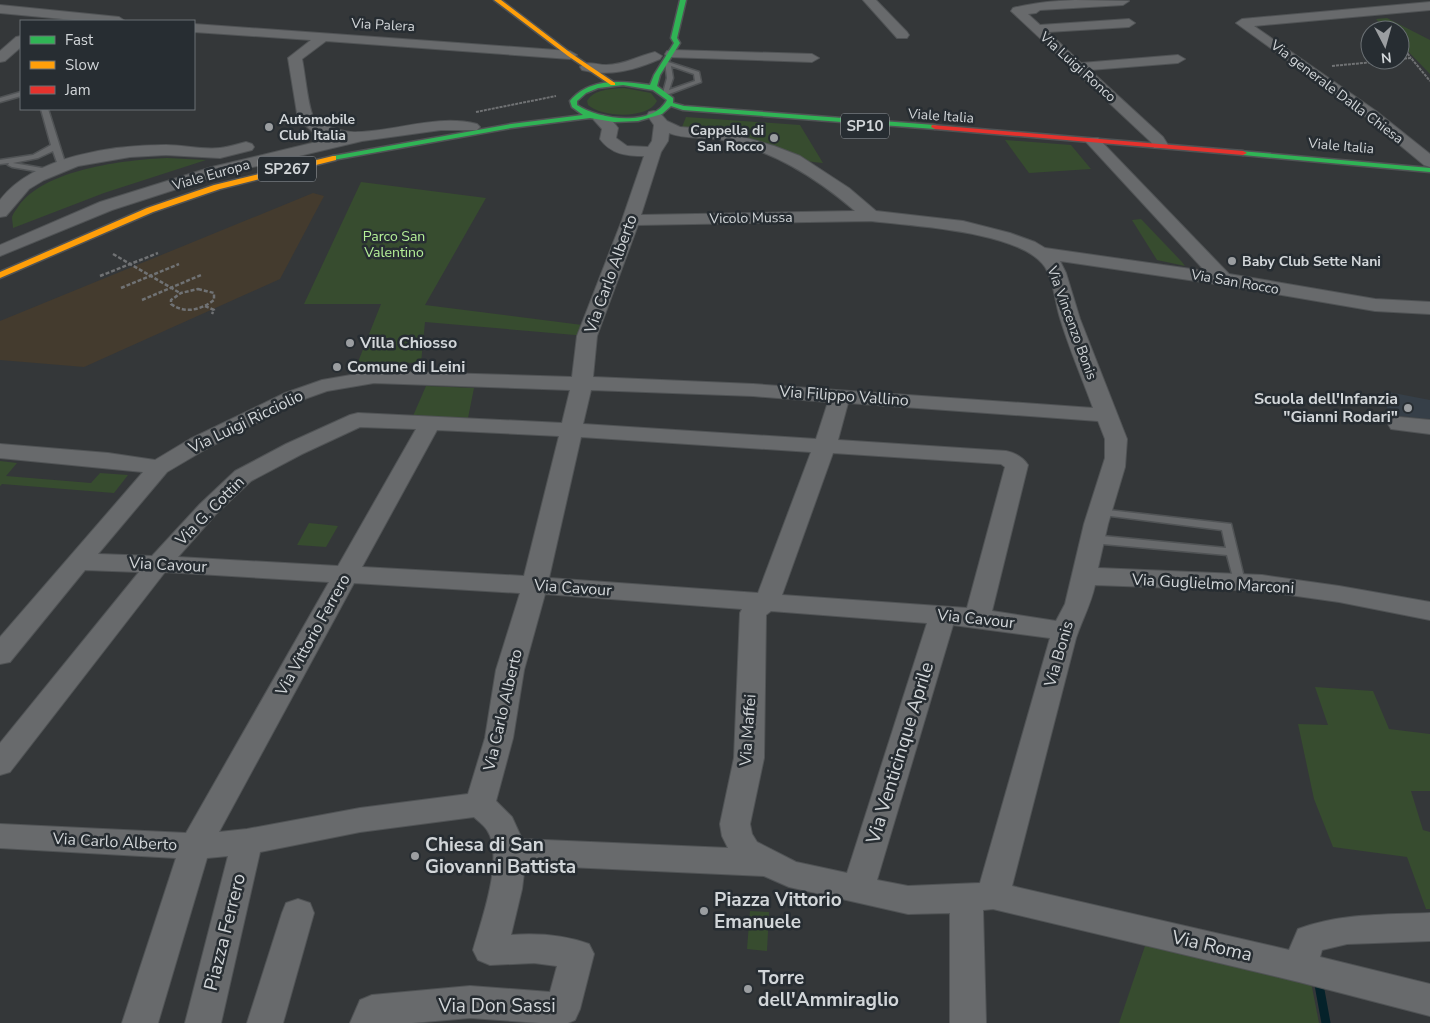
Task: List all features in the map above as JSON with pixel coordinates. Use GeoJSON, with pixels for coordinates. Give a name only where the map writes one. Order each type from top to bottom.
{"type":"FeatureCollection","features":[{"type":"Feature","properties":{"kind":"main road"},"geometry":{"type":"LineString","coordinates":[[497,0],[570,56],[615,84]]}},
{"type":"Feature","properties":{"kind":"main road"},"geometry":{"type":"LineString","coordinates":[[653,87],[654,78],[665,57],[677,43],[674,38],[683,0]]}},
{"type":"Feature","properties":{"kind":"main road"},"geometry":{"type":"LineString","coordinates":[[665,57],[666,43],[674,38]]}},
{"type":"Feature","properties":{"kind":"main road"},"geometry":{"type":"LineString","coordinates":[[595,117],[580,112],[569,102],[583,91],[615,84],[636,75],[665,57]]}},
{"type":"Feature","properties":{"kind":"main road"},"geometry":{"type":"LineString","coordinates":[[588,68],[592,88]]}},
{"type":"Feature","properties":{"kind":"main road","name":"Viale Italia"},"geometry":{"type":"LineString","coordinates":[[615,84],[653,87],[683,108],[1160,146],[1430,170]]}},
{"type":"Feature","properties":{"kind":"main road"},"geometry":{"type":"LineString","coordinates":[[659,117],[667,97]]}},
{"type":"Feature","properties":{"kind":"main road","name":"Viale Europa"},"geometry":{"type":"LineString","coordinates":[[0,266],[109,218],[214,183],[350,150],[472,127],[539,110]]}},
{"type":"Feature","properties":{"kind":"main road","name":"Viale Europa"},"geometry":{"type":"LineString","coordinates":[[0,275],[150,210],[217,187],[359,153],[511,126],[595,117],[629,120],[659,117]]}},
{"type":"Feature","properties":{"kind":"main road","name":"Viale Italia"},"geometry":{"type":"LineString","coordinates":[[659,117],[1070,139]]}},
{"type":"Feature","properties":{"kind":"street"},"geometry":{"type":"LineString","coordinates":[[869,0],[902,35]]}},
{"type":"Feature","properties":{"kind":"street"},"geometry":{"type":"LineString","coordinates":[[1032,3],[1122,2],[1120,0]]}},
{"type":"Feature","properties":{"kind":"street","name":"Via Luigi Ronco"},"geometry":{"type":"LineString","coordinates":[[1032,3],[1032,10],[1017,11],[1158,140],[1160,146]]}},
{"type":"Feature","properties":{"kind":"street","name":"Via generale Dalla Chiesa"},"geometry":{"type":"LineString","coordinates":[[1430,6],[1242,23],[1309,68],[1371,114],[1430,162]]}},
{"type":"Feature","properties":{"kind":"street"},"geometry":{"type":"LineString","coordinates":[[0,9],[49,18],[96,20]]}},
{"type":"Feature","properties":{"kind":"street"},"geometry":{"type":"LineString","coordinates":[[1036,29],[1129,23]]}},
{"type":"Feature","properties":{"kind":"street","name":"Via Palera"},"geometry":{"type":"LineString","coordinates":[[195,28],[321,39],[429,44],[570,56]]}},
{"type":"Feature","properties":{"kind":"street"},"geometry":{"type":"LineString","coordinates":[[296,130],[295,58],[321,39]]}},
{"type":"Feature","properties":{"kind":"street"},"geometry":{"type":"LineString","coordinates":[[0,58],[20,41]]}},
{"type":"Feature","properties":{"kind":"street"},"geometry":{"type":"LineString","coordinates":[[588,68],[606,70],[624,68],[665,57],[812,58]]}},
{"type":"Feature","properties":{"kind":"street"},"geometry":{"type":"LineString","coordinates":[[1078,67],[1178,59]]}},
{"type":"Feature","properties":{"kind":"street"},"geometry":{"type":"LineString","coordinates":[[595,117],[610,128],[608,139],[615,146],[630,151],[653,152]]}},
{"type":"Feature","properties":{"kind":"street"},"geometry":{"type":"LineString","coordinates":[[659,117],[677,131],[719,135],[794,159],[843,192],[871,216]]}},
{"type":"Feature","properties":{"kind":"street","name":"Via Carlo Alberto"},"geometry":{"type":"LineString","coordinates":[[0,836],[195,846],[247,842],[360,820],[480,804],[499,738],[510,670],[535,585],[582,384],[587,336],[631,220],[653,152],[660,141],[659,117]]}},
{"type":"Feature","properties":{"kind":"street"},"geometry":{"type":"LineString","coordinates":[[296,130],[311,125],[326,131],[362,136]]}},
{"type":"Feature","properties":{"kind":"street"},"geometry":{"type":"LineString","coordinates":[[0,251],[106,206],[178,181],[362,136],[440,125],[472,127]]}},
{"type":"Feature","properties":{"kind":"street"},"geometry":{"type":"LineString","coordinates":[[296,130],[342,140]]}},
{"type":"Feature","properties":{"kind":"street"},"geometry":{"type":"LineString","coordinates":[[1093,141],[1223,279]]}},
{"type":"Feature","properties":{"kind":"street"},"geometry":{"type":"LineString","coordinates":[[0,212],[14,193],[24,186],[56,169],[105,156],[167,150],[214,154],[260,144]]}},
{"type":"Feature","properties":{"kind":"street","name":"Vicolo Mussa"},"geometry":{"type":"LineString","coordinates":[[631,220],[871,216]]}},
{"type":"Feature","properties":{"kind":"street","name":"Via Vincenzo Bonis"},"geometry":{"type":"LineString","coordinates":[[871,216],[963,226],[1029,246],[1052,263],[1057,273],[1070,319],[1106,414]]}},
{"type":"Feature","properties":{"kind":"street","name":"Via San Rocco"},"geometry":{"type":"LineString","coordinates":[[1040,253],[1223,279],[1375,306],[1430,308]]}},
{"type":"Feature","properties":{"kind":"street","name":"Via Luigi Ricciolio"},"geometry":{"type":"LineString","coordinates":[[0,656],[159,467],[198,444],[292,397],[322,386],[374,377],[582,384]]}},
{"type":"Feature","properties":{"kind":"street","name":"Via Filippo Vallino"},"geometry":{"type":"LineString","coordinates":[[582,384],[627,384],[840,396],[1106,414]]}},
{"type":"Feature","properties":{"kind":"street","name":"Via Maffei"},"geometry":{"type":"LineString","coordinates":[[840,396],[825,446],[767,602],[758,607],[753,613],[749,758],[735,824],[737,836],[746,851],[789,874],[908,900],[980,897]]}},
{"type":"Feature","properties":{"kind":"street","name":"Via Bonis"},"geometry":{"type":"LineString","coordinates":[[968,1023],[966,951],[980,897],[1065,631],[1071,614],[1078,604],[1099,512],[1117,459],[1116,439],[1106,414]]}},
{"type":"Feature","properties":{"kind":"street","name":"Via G. Cottin"},"geometry":{"type":"LineString","coordinates":[[0,764],[158,564],[208,509],[243,476],[294,449],[358,420],[1006,458],[1017,465],[977,618]]}},
{"type":"Feature","properties":{"kind":"street","name":"Via Vittorio Ferrero"},"geometry":{"type":"LineString","coordinates":[[195,846],[430,423]]}},
{"type":"Feature","properties":{"kind":"street"},"geometry":{"type":"LineString","coordinates":[[1400,424],[1430,427]]}},
{"type":"Feature","properties":{"kind":"street"},"geometry":{"type":"LineString","coordinates":[[0,451],[108,460],[159,467]]}},
{"type":"Feature","properties":{"kind":"street","name":"Via Cavour"},"geometry":{"type":"LineString","coordinates":[[79,562],[158,564],[535,585],[943,615],[1065,631]]}},
{"type":"Feature","properties":{"kind":"street","name":"Via Guglielmo Marconi"},"geometry":{"type":"LineString","coordinates":[[1084,576],[1262,583],[1339,594],[1430,612]]}},
{"type":"Feature","properties":{"kind":"street","name":"Via Venticinque Aprile"},"geometry":{"type":"LineString","coordinates":[[858,890],[943,615]]}},
{"type":"Feature","properties":{"kind":"street","name":"Via Don Sassi"},"geometry":{"type":"LineString","coordinates":[[370,1017],[470,1002],[563,1009],[578,954],[534,948],[490,950],[506,885],[509,862],[503,828],[480,804]]}},
{"type":"Feature","properties":{"kind":"street","name":"Piazza Ferrero"},"geometry":{"type":"LineString","coordinates":[[203,1023],[247,842]]}},
{"type":"Feature","properties":{"kind":"street"},"geometry":{"type":"LineString","coordinates":[[140,1023],[195,846]]}},
{"type":"Feature","properties":{"kind":"street"},"geometry":{"type":"LineString","coordinates":[[508,851],[768,863]]}},
{"type":"Feature","properties":{"kind":"street","name":"Via Roma"},"geometry":{"type":"LineString","coordinates":[[980,897],[1300,967],[1430,1000]]}},
{"type":"Feature","properties":{"kind":"street"},"geometry":{"type":"LineString","coordinates":[[265,1023],[298,912]]}},
{"type":"Feature","properties":{"kind":"street"},"geometry":{"type":"LineString","coordinates":[[1300,967],[1310,938],[1347,930],[1430,927]]}},
{"type":"Feature","properties":{"kind":"lane"},"geometry":{"type":"LineString","coordinates":[[665,57],[697,74],[698,82],[667,97]]}},
{"type":"Feature","properties":{"kind":"lane"},"geometry":{"type":"LineString","coordinates":[[665,57],[670,78],[667,97]]}},
{"type":"Feature","properties":{"kind":"lane"},"geometry":{"type":"LineString","coordinates":[[0,100],[20,94]]}},
{"type":"Feature","properties":{"kind":"lane"},"geometry":{"type":"LineString","coordinates":[[0,162],[56,169],[55,146],[44,110]]}},
{"type":"Feature","properties":{"kind":"lane"},"geometry":{"type":"LineString","coordinates":[[0,162],[29,159],[44,154],[55,146]]}},
{"type":"Feature","properties":{"kind":"lane"},"geometry":{"type":"LineString","coordinates":[[1099,512],[1227,526],[1239,582]]}},
{"type":"Feature","properties":{"kind":"lane"},"geometry":{"type":"LineString","coordinates":[[1092,539],[1233,552]]}},
{"type":"Feature","properties":{"kind":"path"},"geometry":{"type":"LineString","coordinates":[[1410,56],[1430,81]]}},
{"type":"Feature","properties":{"kind":"path"},"geometry":{"type":"LineString","coordinates":[[1309,68],[1360,63]]}},
{"type":"Feature","properties":{"kind":"path"},"geometry":{"type":"LineString","coordinates":[[100,276],[158,253]]}},
{"type":"Feature","properties":{"kind":"path"},"geometry":{"type":"LineString","coordinates":[[113,254],[180,293]]}},
{"type":"Feature","properties":{"kind":"path"},"geometry":{"type":"LineString","coordinates":[[121,288],[180,264]]}},
{"type":"Feature","properties":{"kind":"path"},"geometry":{"type":"LineString","coordinates":[[142,300],[201,275]]}},
{"type":"Feature","properties":{"kind":"path"},"geometry":{"type":"LineString","coordinates":[[198,289],[214,293],[214,300],[205,306],[184,310],[174,307],[171,300],[180,293],[198,289]]}},
{"type":"Feature","properties":{"kind":"path"},"geometry":{"type":"LineString","coordinates":[[205,306],[214,310],[212,314]]}},
{"type":"Feature","properties":{"kind":"shaded area"},"geometry":{"type":"Polygon","coordinates":[[[313,193],[324,196],[280,279],[84,367],[0,360],[0,321],[313,193]]]}},
{"type":"Feature","properties":{"kind":"shaded area","name":"Scuola dell'Infanzia \"Gianni Rodari\""},"geometry":{"type":"Polygon","coordinates":[[[1383,391],[1430,400],[1430,419],[1389,415],[1383,391]]]}},
{"type":"Feature","properties":{"kind":"green space"},"geometry":{"type":"Polygon","coordinates":[[[1387,18],[1391,20],[1377,20],[1387,18]]]}},
{"type":"Feature","properties":{"kind":"green space"},"geometry":{"type":"Polygon","coordinates":[[[1410,30],[1430,40],[1430,74],[1410,53],[1410,30]]]}},
{"type":"Feature","properties":{"kind":"green space"},"geometry":{"type":"Polygon","coordinates":[[[624,88],[651,93],[657,101],[652,107],[644,111],[624,115],[603,112],[588,105],[587,101],[590,97],[598,92],[624,88]]]}},
{"type":"Feature","properties":{"kind":"green space"},"geometry":{"type":"Polygon","coordinates":[[[686,117],[800,125],[823,163],[802,160],[742,137],[682,127],[686,117]]]}},
{"type":"Feature","properties":{"kind":"green space"},"geometry":{"type":"Polygon","coordinates":[[[1005,140],[1071,145],[1091,169],[1029,173],[1005,140]]]}},
{"type":"Feature","properties":{"kind":"green space"},"geometry":{"type":"Polygon","coordinates":[[[167,158],[206,160],[104,193],[13,228],[12,217],[14,213],[30,194],[65,175],[108,164],[167,158]]]}},
{"type":"Feature","properties":{"kind":"green space","name":"Parco San Valentino"},"geometry":{"type":"Polygon","coordinates":[[[361,182],[486,198],[425,305],[590,326],[587,336],[425,322],[421,363],[358,362],[381,304],[304,304],[361,182]]]}},
{"type":"Feature","properties":{"kind":"green space"},"geometry":{"type":"Polygon","coordinates":[[[1141,219],[1185,266],[1157,260],[1132,220],[1141,219]]]}},
{"type":"Feature","properties":{"kind":"green space"},"geometry":{"type":"Polygon","coordinates":[[[426,386],[474,388],[468,418],[413,416],[426,386]]]}},
{"type":"Feature","properties":{"kind":"green space"},"geometry":{"type":"Polygon","coordinates":[[[0,461],[17,463],[6,476],[91,483],[100,473],[128,475],[114,493],[2,484],[0,486],[0,461]]]}},
{"type":"Feature","properties":{"kind":"green space"},"geometry":{"type":"Polygon","coordinates":[[[309,523],[338,526],[326,547],[297,545],[309,523]]]}},
{"type":"Feature","properties":{"kind":"green space"},"geometry":{"type":"Polygon","coordinates":[[[1315,687],[1373,691],[1389,729],[1430,734],[1430,791],[1411,791],[1423,830],[1430,832],[1430,909],[1426,909],[1407,857],[1333,847],[1314,799],[1298,724],[1328,725],[1315,687]]]}},
{"type":"Feature","properties":{"kind":"green space"},"geometry":{"type":"Polygon","coordinates":[[[750,911],[769,912],[767,951],[747,949],[750,911]]]}},
{"type":"Feature","properties":{"kind":"green space"},"geometry":{"type":"Polygon","coordinates":[[[1147,940],[1310,977],[1319,1023],[1119,1023],[1147,940]]]}},
{"type":"Feature","properties":{"kind":"waterway"},"geometry":{"type":"LineString","coordinates":[[1318,979],[1326,1023]]}},
{"type":"Feature","properties":{"kind":"traffic: fast"},"geometry":{"type":"LineString","coordinates":[[653,87],[657,75],[677,43],[674,38],[683,0]]}},
{"type":"Feature","properties":{"kind":"traffic: fast"},"geometry":{"type":"LineString","coordinates":[[623,83],[655,88],[671,99],[667,107],[660,113],[650,117],[626,120],[595,117],[584,113],[574,106],[573,101],[590,89],[602,85],[623,83]]}},
{"type":"Feature","properties":{"kind":"traffic: fast"},"geometry":{"type":"LineString","coordinates":[[670,104],[683,108],[935,127]]}},
{"type":"Feature","properties":{"kind":"traffic: fast"},"geometry":{"type":"LineString","coordinates":[[333,158],[511,126],[589,116]]}},
{"type":"Feature","properties":{"kind":"traffic: fast"},"geometry":{"type":"LineString","coordinates":[[1243,153],[1430,170]]}},
{"type":"Feature","properties":{"kind":"traffic: slow"},"geometry":{"type":"LineString","coordinates":[[497,0],[570,55],[613,84]]}},
{"type":"Feature","properties":{"kind":"traffic: slow"},"geometry":{"type":"LineString","coordinates":[[0,275],[150,210],[217,187],[333,158]]}},
{"type":"Feature","properties":{"kind":"traffic: jam"},"geometry":{"type":"LineString","coordinates":[[935,127],[1243,153]]}},
{"type":"Feature","properties":{"kind":"place","name":"Automobile Club Italia"},"geometry":{"type":"Point","coordinates":[269,127]}},
{"type":"Feature","properties":{"kind":"place","name":"Cappella di San Rocco"},"geometry":{"type":"Point","coordinates":[774,138]}},
{"type":"Feature","properties":{"kind":"place","name":"Baby Club Sette Nani"},"geometry":{"type":"Point","coordinates":[1232,261]}},
{"type":"Feature","properties":{"kind":"place","name":"Villa Chiosso"},"geometry":{"type":"Point","coordinates":[350,343]}},
{"type":"Feature","properties":{"kind":"place","name":"Comune di Leini"},"geometry":{"type":"Point","coordinates":[337,367]}},
{"type":"Feature","properties":{"kind":"place","name":"Scuola dell'Infanzia \"Gianni Rodari\""},"geometry":{"type":"Point","coordinates":[1408,408]}},
{"type":"Feature","properties":{"kind":"place","name":"Chiesa di San Giovanni Battista"},"geometry":{"type":"Point","coordinates":[415,856]}},
{"type":"Feature","properties":{"kind":"place","name":"Piazza Vittorio Emanuele"},"geometry":{"type":"Point","coordinates":[704,911]}},
{"type":"Feature","properties":{"kind":"place","name":"Torre dell'Ammiraglio"},"geometry":{"type":"Point","coordinates":[748,989]}}]}
